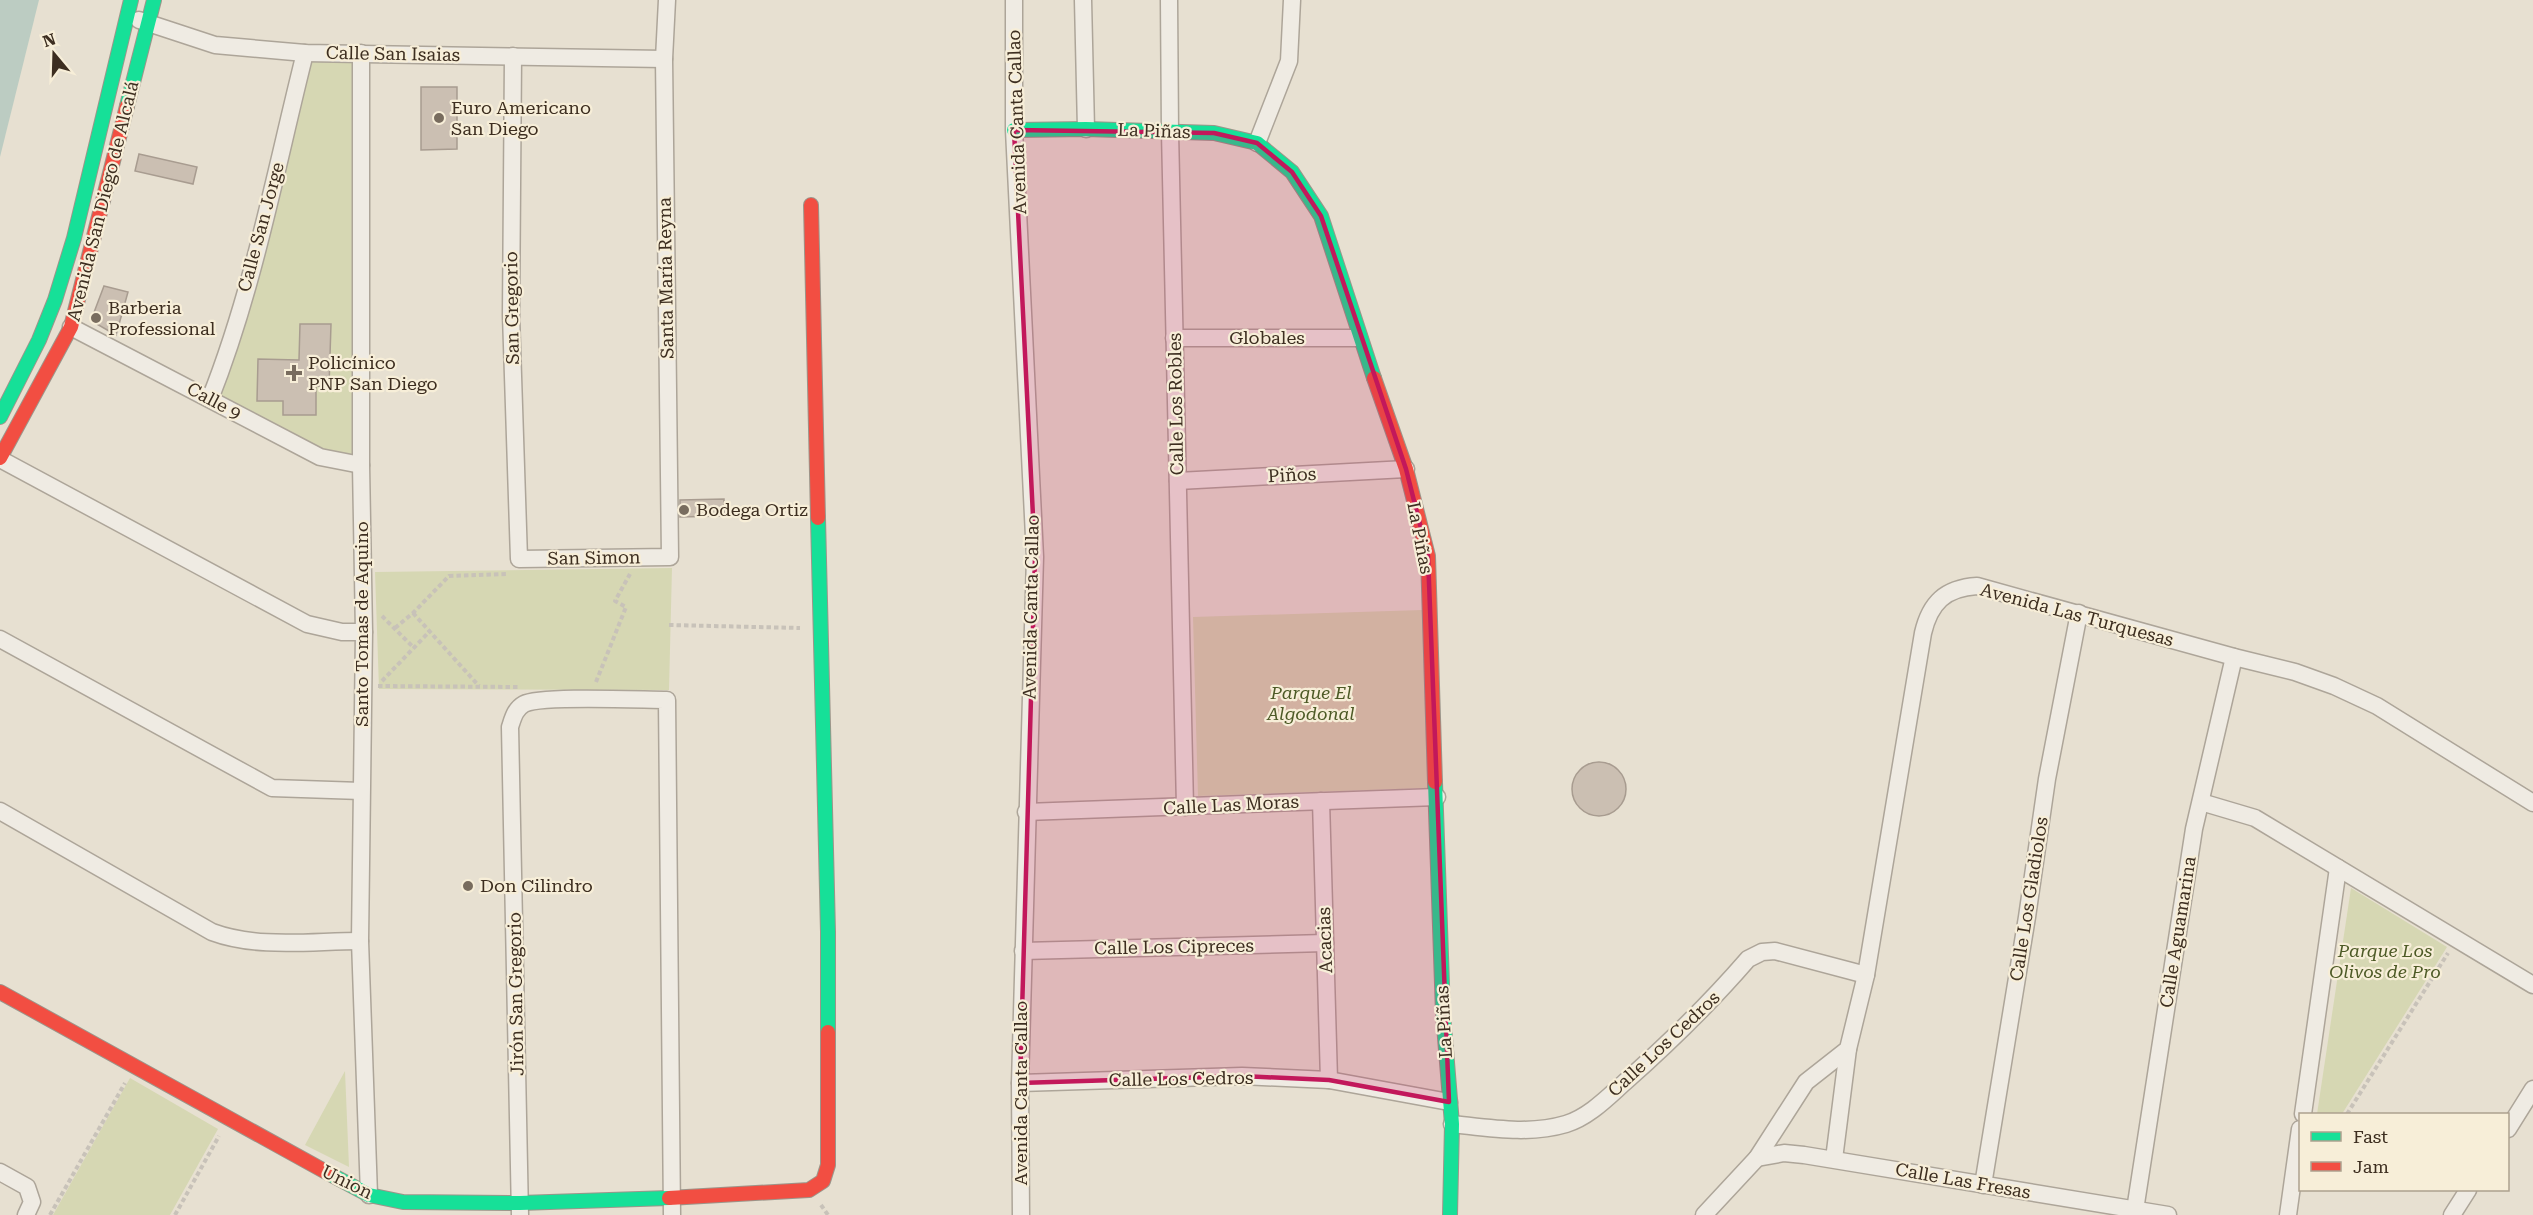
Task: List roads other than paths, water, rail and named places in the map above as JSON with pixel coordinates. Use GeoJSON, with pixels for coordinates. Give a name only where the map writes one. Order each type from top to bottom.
{"type":"FeatureCollection","features":[{"type":"Feature","properties":{"kind":"street","name":"Avenida San Diego de Alcalá"},"geometry":{"type":"LineString","coordinates":[[0,458],[72,327],[154,0]]}},
{"type":"Feature","properties":{"kind":"street","name":"Santa María Reyna"},"geometry":{"type":"LineString","coordinates":[[667,0],[664,59],[670,556]]}},
{"type":"Feature","properties":{"kind":"street","name":"Avenida Canta Callao"},"geometry":{"type":"LineString","coordinates":[[1014,0],[1014,130],[1035,557],[1020,1083],[1021,1215]]}},
{"type":"Feature","properties":{"kind":"street"},"geometry":{"type":"LineString","coordinates":[[1083,0],[1086,129]]}},
{"type":"Feature","properties":{"kind":"street","name":"Calle Los Robles"},"geometry":{"type":"LineString","coordinates":[[1169,0],[1185,807]]}},
{"type":"Feature","properties":{"kind":"street"},"geometry":{"type":"LineString","coordinates":[[1257,143],[1289,61],[1292,0]]}},
{"type":"Feature","properties":{"kind":"street","name":"Avenida San Diego de Alcalá"},"geometry":{"type":"LineString","coordinates":[[0,417],[39,340],[55,300],[74,238],[129,8]]}},
{"type":"Feature","properties":{"kind":"street","name":"Calle San Isaias"},"geometry":{"type":"LineString","coordinates":[[129,8],[148,23],[215,45],[305,53],[664,59]]}},
{"type":"Feature","properties":{"kind":"street","name":"Calle San Jorge"},"geometry":{"type":"LineString","coordinates":[[210,399],[221,372],[253,263],[305,53]]}},
{"type":"Feature","properties":{"kind":"street","name":"Santo Tomas de Aquino"},"geometry":{"type":"LineString","coordinates":[[361,53],[361,465],[364,632],[360,941],[369,1196]]}},
{"type":"Feature","properties":{"kind":"street","name":"San Gregorio"},"geometry":{"type":"LineString","coordinates":[[513,56],[512,315],[518,566]]}},
{"type":"Feature","properties":{"kind":"street","name":"La Piñas"},"geometry":{"type":"LineString","coordinates":[[1014,130],[1086,129],[1214,133],[1257,143],[1292,172],[1321,216],[1359,338],[1406,469],[1428,556],[1442,990],[1452,1124],[1450,1215]]}},
{"type":"Feature","properties":{"kind":"street","name":"Union"},"geometry":{"type":"LineString","coordinates":[[0,992],[369,1196],[403,1202],[520,1209],[672,1207],[751,1195],[809,1190],[823,1181],[828,1165],[828,932],[811,205]]}},
{"type":"Feature","properties":{"kind":"street","name":"Calle 9"},"geometry":{"type":"LineString","coordinates":[[72,327],[320,457],[361,465]]}},
{"type":"Feature","properties":{"kind":"street","name":"Globales"},"geometry":{"type":"LineString","coordinates":[[1174,338],[1359,338]]}},
{"type":"Feature","properties":{"kind":"street"},"geometry":{"type":"LineString","coordinates":[[0,458],[307,624],[342,632],[364,632]]}},
{"type":"Feature","properties":{"kind":"street","name":"Piños"},"geometry":{"type":"LineString","coordinates":[[1178,481],[1406,469]]}},
{"type":"Feature","properties":{"kind":"street","name":"San Simon"},"geometry":{"type":"LineString","coordinates":[[518,566],[670,556]]}},
{"type":"Feature","properties":{"kind":"street","name":"Avenida Las Turquesas"},"geometry":{"type":"LineString","coordinates":[[1834,1159],[1848,1049],[1866,975],[1926,618],[1935,603],[1948,594],[1962,587],[1977,586],[2295,672],[2334,686],[2377,706],[2533,803]]}},
{"type":"Feature","properties":{"kind":"street","name":"Calle Los Gladiolos"},"geometry":{"type":"LineString","coordinates":[[1983,1185],[2047,779],[2079,613]]}},
{"type":"Feature","properties":{"kind":"street"},"geometry":{"type":"LineString","coordinates":[[0,639],[272,788],[361,791]]}},
{"type":"Feature","properties":{"kind":"street","name":"Calle Aguamarina"},"geometry":{"type":"LineString","coordinates":[[2135,1210],[2194,829],[2234,657]]}},
{"type":"Feature","properties":{"kind":"street","name":"Jirón San Gregorio"},"geometry":{"type":"LineString","coordinates":[[520,1209],[510,727],[514,715],[523,704],[552,699],[667,700],[672,1207]]}},
{"type":"Feature","properties":{"kind":"street","name":"Calle Las Moras"},"geometry":{"type":"LineString","coordinates":[[1026,812],[1437,797]]}},
{"type":"Feature","properties":{"kind":"street","name":"Acacias"},"geometry":{"type":"LineString","coordinates":[[1321,801],[1329,1080]]}},
{"type":"Feature","properties":{"kind":"street"},"geometry":{"type":"LineString","coordinates":[[2200,802],[2255,818],[2533,985]]}},
{"type":"Feature","properties":{"kind":"street"},"geometry":{"type":"LineString","coordinates":[[0,812],[212,932],[231,939],[254,942],[360,941]]}},
{"type":"Feature","properties":{"kind":"street"},"geometry":{"type":"LineString","coordinates":[[2302,1113],[2338,868]]}},
{"type":"Feature","properties":{"kind":"street","name":"Calle Los Cipreces"},"geometry":{"type":"LineString","coordinates":[[1023,951],[1324,943]]}},
{"type":"Feature","properties":{"kind":"street","name":"Calle Los Cedros"},"geometry":{"type":"LineString","coordinates":[[1452,1124],[1514,1131],[1546,1129],[1569,1123],[1597,1107],[1646,1064],[1678,1035],[1748,959],[1761,952],[1775,951],[1866,975]]}},
{"type":"Feature","properties":{"kind":"street"},"geometry":{"type":"LineString","coordinates":[[1704,1215],[1757,1158],[1806,1082],[1848,1049]]}},
{"type":"Feature","properties":{"kind":"street","name":"Calle Los Cedros"},"geometry":{"type":"LineString","coordinates":[[1020,1083],[1242,1076],[1329,1080],[1449,1102]]}},
{"type":"Feature","properties":{"kind":"street"},"geometry":{"type":"LineString","coordinates":[[2509,1127],[2533,1089]]}},
{"type":"Feature","properties":{"kind":"street"},"geometry":{"type":"LineString","coordinates":[[2288,1215],[2299,1142]]}},
{"type":"Feature","properties":{"kind":"street","name":"Calle Las Fresas"},"geometry":{"type":"LineString","coordinates":[[1757,1158],[1784,1153],[1834,1159],[2168,1215]]}},
{"type":"Feature","properties":{"kind":"street"},"geometry":{"type":"LineString","coordinates":[[0,1172],[27,1187],[32,1202],[26,1215]]}},
{"type":"Feature","properties":{"kind":"street"},"geometry":{"type":"LineString","coordinates":[[2452,1215],[2467,1191]]}},
{"type":"Feature","properties":{"kind":"place","name":"Euro Americano San Diego"},"geometry":{"type":"Point","coordinates":[439,118]}},
{"type":"Feature","properties":{"kind":"place","name":"Barberia Professional"},"geometry":{"type":"Point","coordinates":[96,318]}},
{"type":"Feature","properties":{"kind":"place","name":"Policínico PNP San Diego"},"geometry":{"type":"Point","coordinates":[294,373]}},
{"type":"Feature","properties":{"kind":"place","name":"Bodega Ortiz"},"geometry":{"type":"Point","coordinates":[684,510]}},
{"type":"Feature","properties":{"kind":"place","name":"Don Cilindro"},"geometry":{"type":"Point","coordinates":[468,886]}},
{"type":"Feature","properties":{"kind":"park label","name":"Parque El Algodonal"},"geometry":{"type":"Point","coordinates":[1311,703]}},
{"type":"Feature","properties":{"kind":"park label","name":"Parque Los Olivos de Pro"},"geometry":{"type":"Point","coordinates":[2385,961]}}]}
